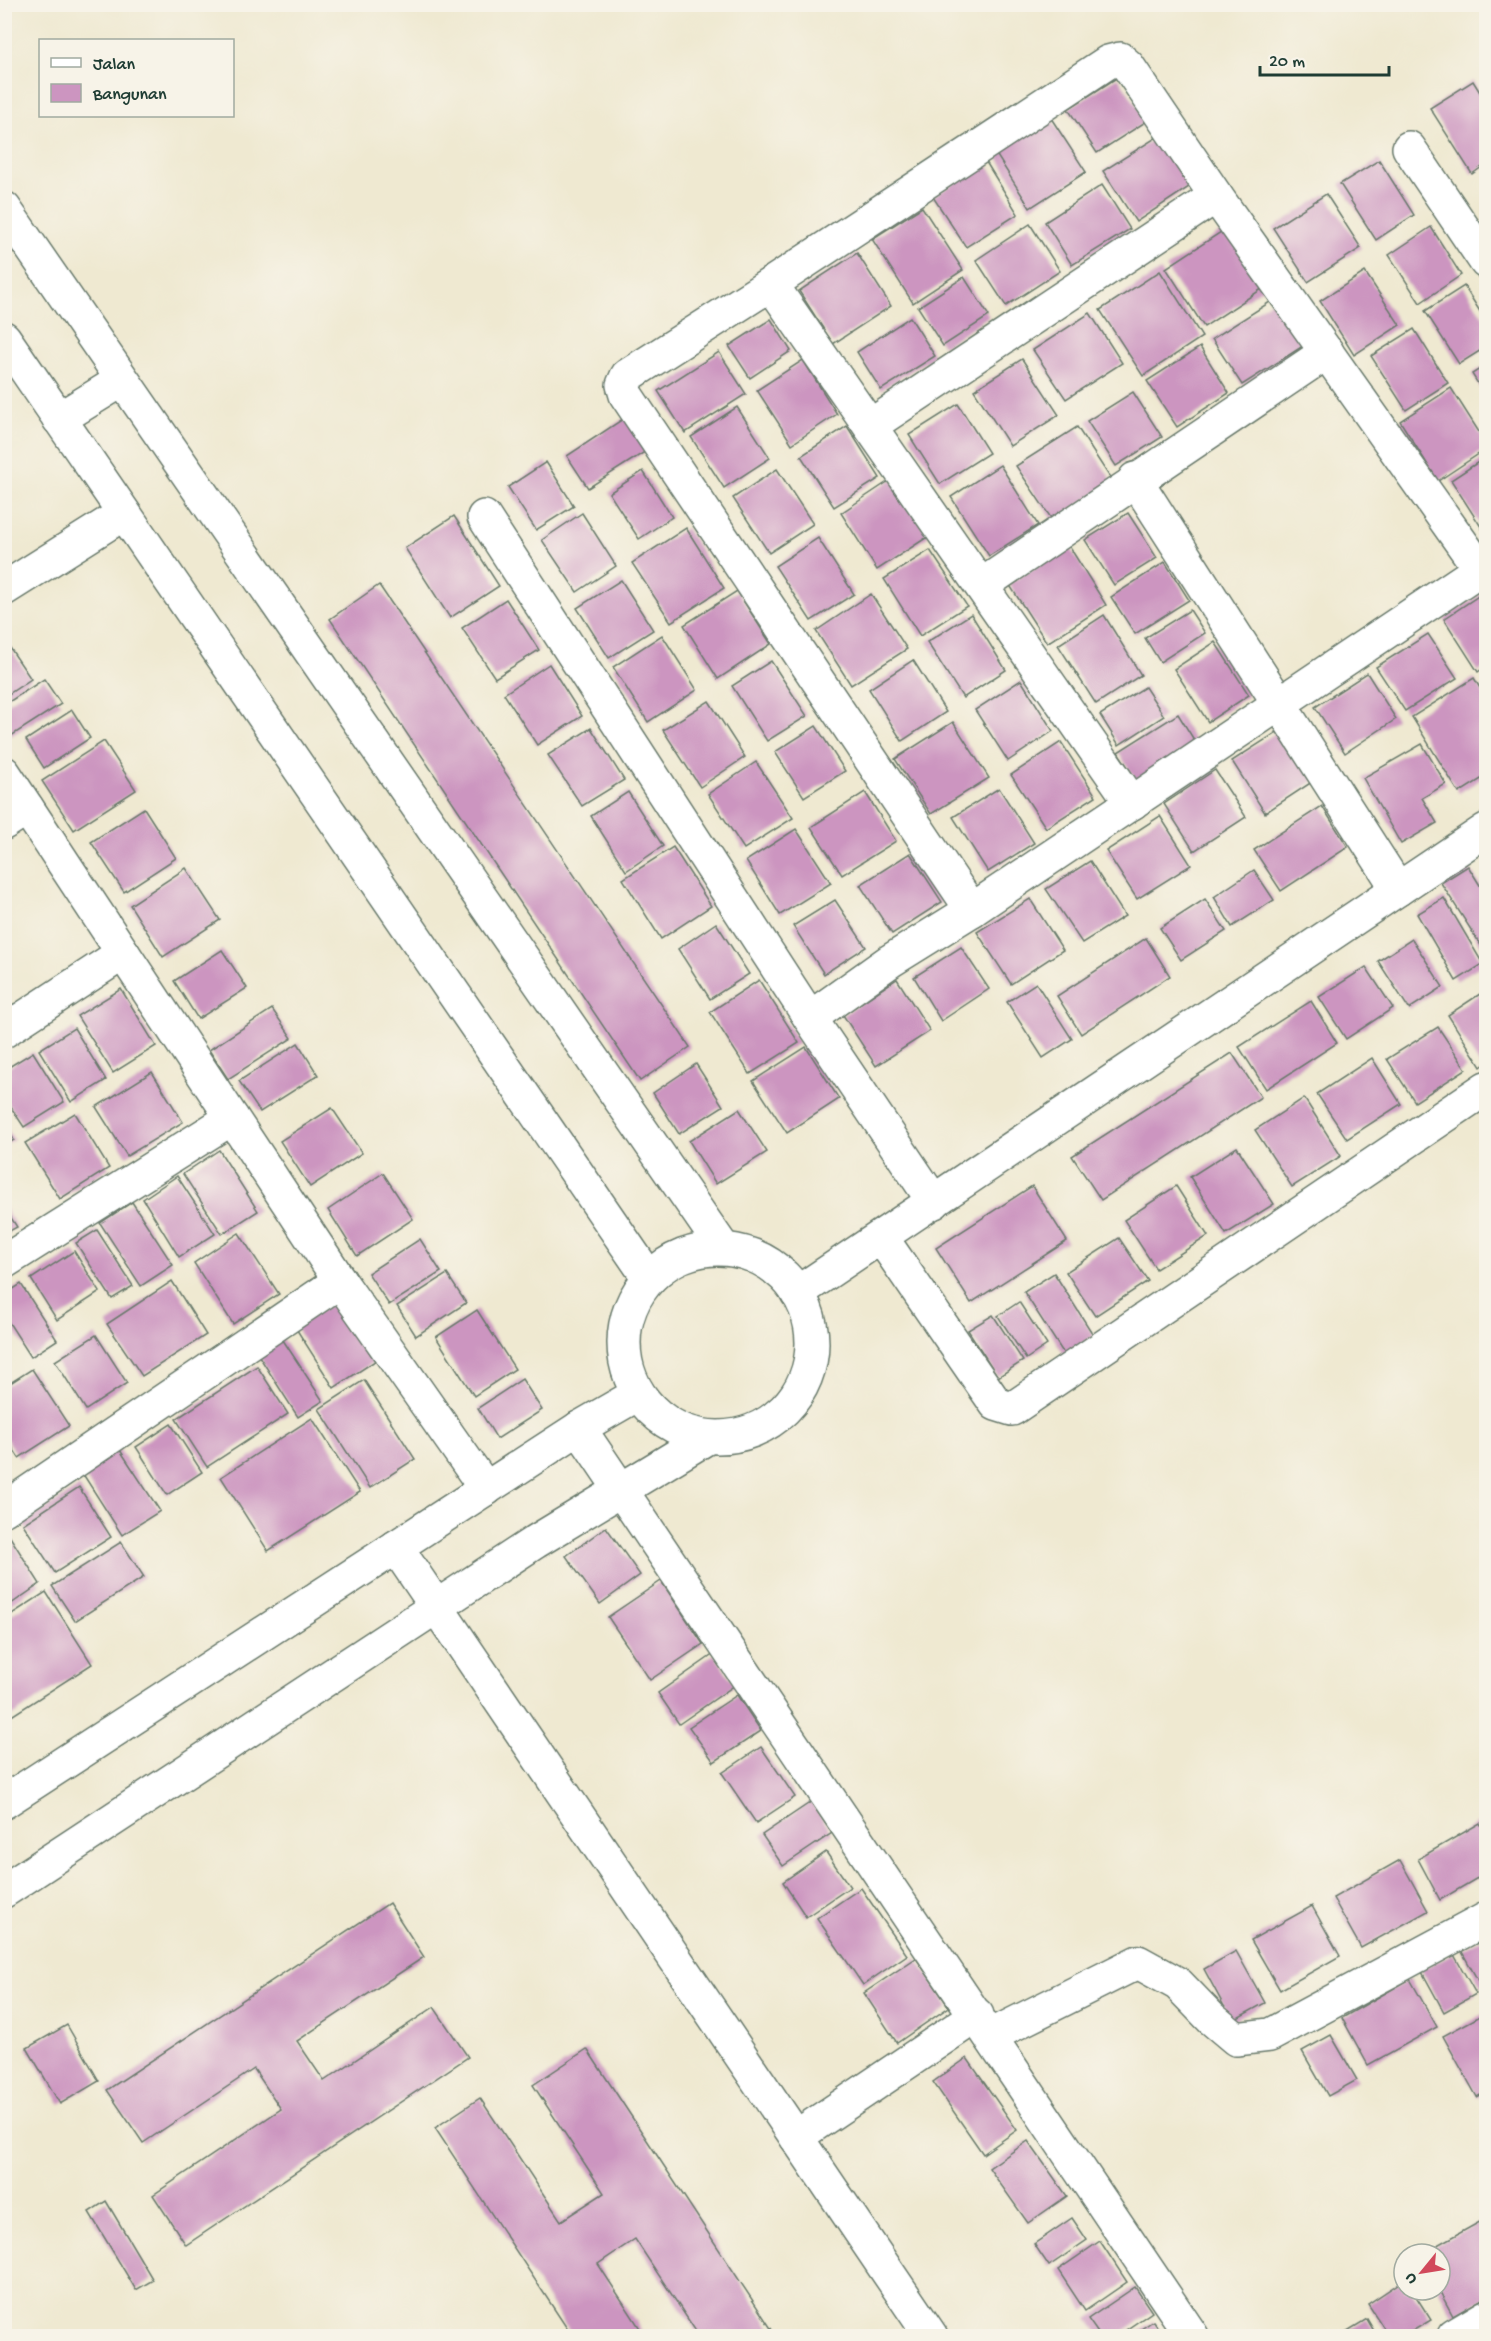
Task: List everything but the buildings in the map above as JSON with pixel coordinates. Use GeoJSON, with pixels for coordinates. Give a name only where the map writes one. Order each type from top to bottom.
{"type":"FeatureCollection","features":[{"type":"Feature","properties":{"kind":"street"},"geometry":{"type":"LineString","coordinates":[[810,1018],[890,961],[972,909],[1132,803],[1483,567],[1216,196],[1128,66],[1120,59],[1108,62],[627,376],[623,385],[626,395],[972,909]]}},
{"type":"Feature","properties":{"kind":"street"},"geometry":{"type":"LineString","coordinates":[[1409,148],[1486,262]]}},
{"type":"Feature","properties":{"kind":"street"},"geometry":{"type":"LineString","coordinates":[[870,426],[1216,196]]}},
{"type":"Feature","properties":{"kind":"street"},"geometry":{"type":"LineString","coordinates":[[4,208],[723,1248]]}},
{"type":"Feature","properties":{"kind":"street"},"geometry":{"type":"LineString","coordinates":[[771,284],[1132,803]]}},
{"type":"Feature","properties":{"kind":"street"},"geometry":{"type":"LineString","coordinates":[[4,338],[649,1278]]}},
{"type":"Feature","properties":{"kind":"street"},"geometry":{"type":"LineString","coordinates":[[982,585],[1135,479],[1327,352]]}},
{"type":"Feature","properties":{"kind":"street"},"geometry":{"type":"LineString","coordinates":[[59,419],[122,380]]}},
{"type":"Feature","properties":{"kind":"street"},"geometry":{"type":"LineString","coordinates":[[1135,479],[1398,889]]}},
{"type":"Feature","properties":{"kind":"street"},"geometry":{"type":"LineString","coordinates":[[4,590],[123,514]]}},
{"type":"Feature","properties":{"kind":"street"},"geometry":{"type":"LineString","coordinates":[[484,517],[810,1018],[934,1202]]}},
{"type":"Feature","properties":{"kind":"street"},"geometry":{"type":"LineString","coordinates":[[4,774],[16,816],[123,953],[340,1281],[486,1488]]}},
{"type":"Feature","properties":{"kind":"street"},"geometry":{"type":"LineString","coordinates":[[797,1293],[1486,830]]}},
{"type":"Feature","properties":{"kind":"street"},"geometry":{"type":"LineString","coordinates":[[4,1031],[123,953]]}},
{"type":"Feature","properties":{"kind":"street"},"geometry":{"type":"LineString","coordinates":[[881,1237],[996,1404],[1012,1409],[1486,1088]]}},
{"type":"Feature","properties":{"kind":"street"},"geometry":{"type":"LineString","coordinates":[[4,1262],[232,1118]]}},
{"type":"Feature","properties":{"kind":"street"},"geometry":{"type":"LineString","coordinates":[[723,1248],[752,1255],[778,1270],[797,1293],[809,1321],[812,1351],[805,1380],[790,1405],[766,1425],[739,1436],[708,1437],[681,1430],[665,1420],[638,1394],[626,1365],[624,1334],[632,1304],[649,1278],[671,1261],[695,1251],[723,1248]]}},
{"type":"Feature","properties":{"kind":"street"},"geometry":{"type":"LineString","coordinates":[[4,1509],[340,1281]]}},
{"type":"Feature","properties":{"kind":"street"},"geometry":{"type":"LineString","coordinates":[[4,1802],[579,1428],[638,1394]]}},
{"type":"Feature","properties":{"kind":"street"},"geometry":{"type":"LineString","coordinates":[[579,1428],[985,2025],[1192,2337]]}},
{"type":"Feature","properties":{"kind":"street"},"geometry":{"type":"LineString","coordinates":[[4,1891],[437,1607],[621,1489],[708,1437]]}},
{"type":"Feature","properties":{"kind":"street"},"geometry":{"type":"LineString","coordinates":[[396,1547],[931,2337]]}},
{"type":"Feature","properties":{"kind":"street"},"geometry":{"type":"LineString","coordinates":[[796,2138],[985,2025],[1138,1962],[1178,1984],[1211,2018],[1236,2039],[1270,2035],[1486,1919]]}},
{"type":"Feature","properties":{"kind":"street"},"geometry":{"type":"LineString","coordinates":[[1454,2337],[1486,2317]]}}]}
